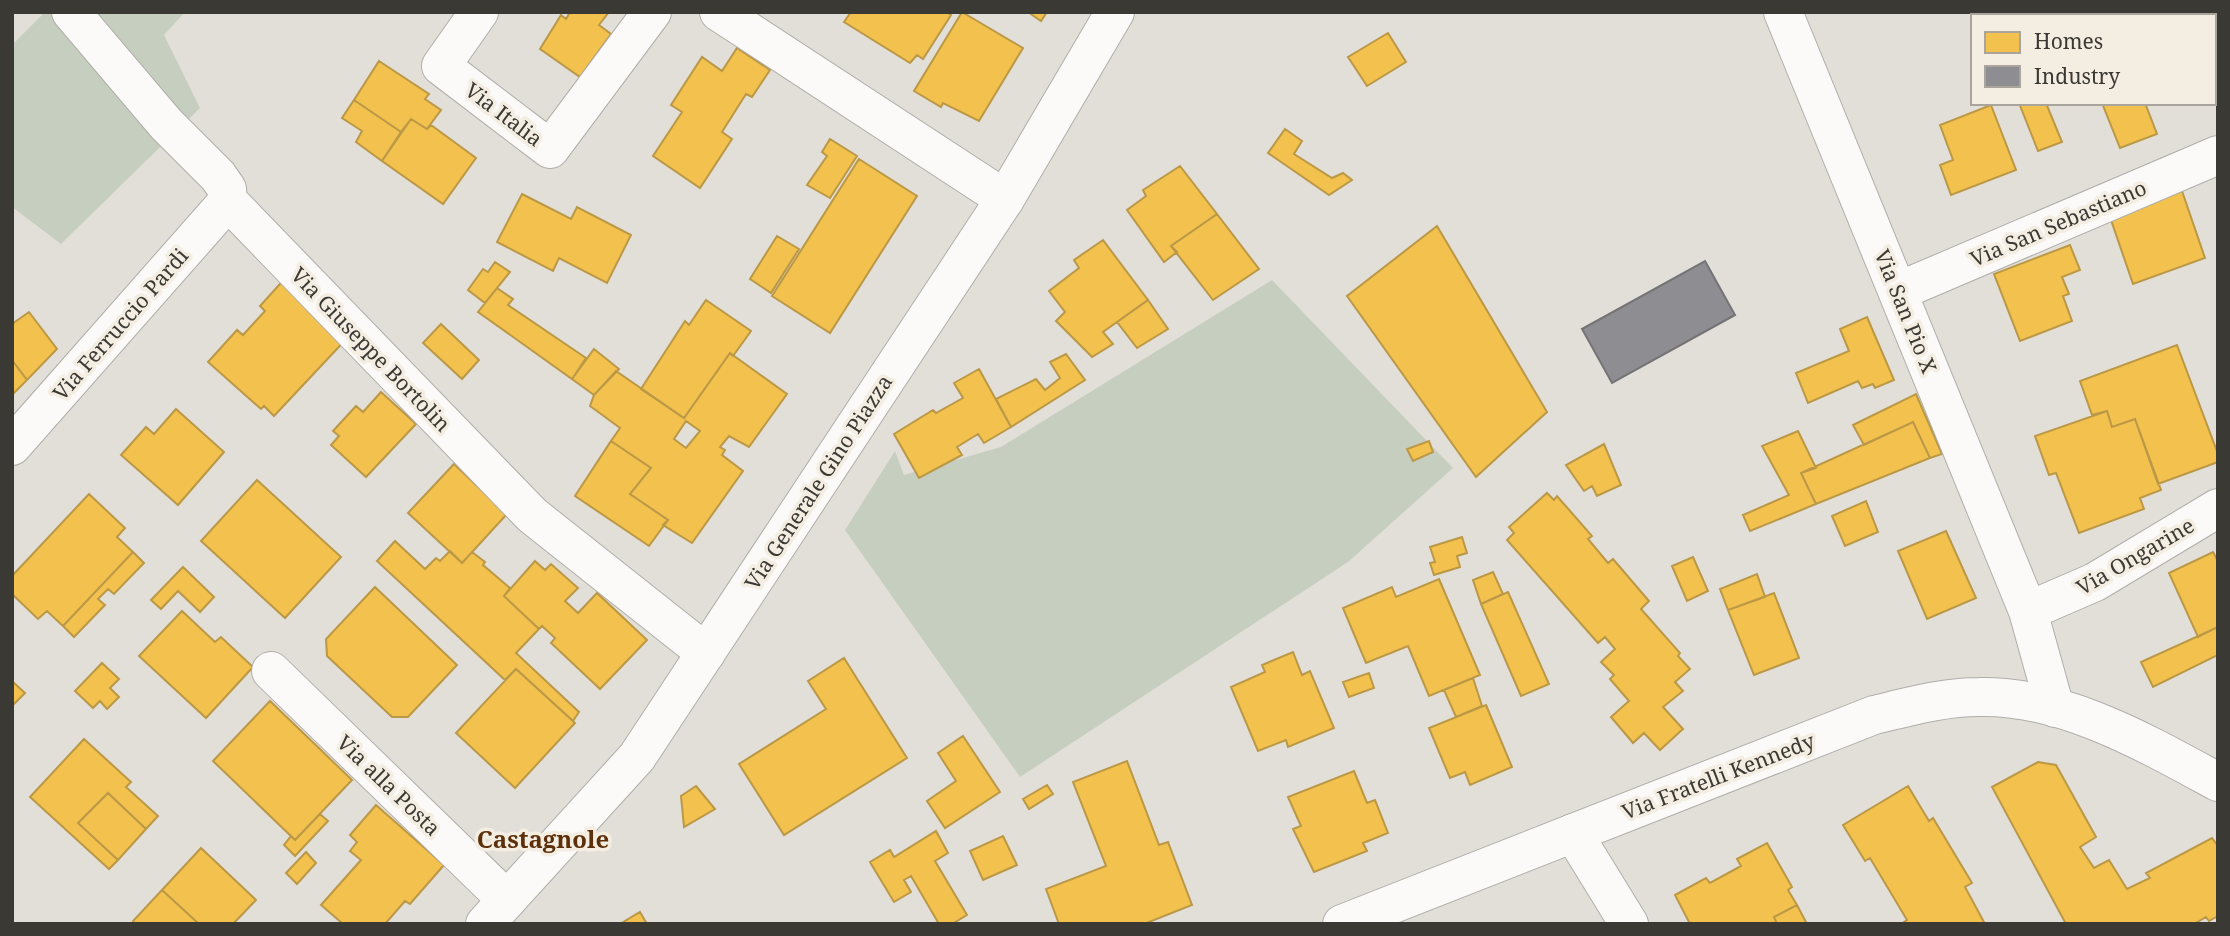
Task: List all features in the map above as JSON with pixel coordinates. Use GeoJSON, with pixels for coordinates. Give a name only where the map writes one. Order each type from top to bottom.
{"type":"FeatureCollection","features":[{"type":"Feature","properties":{"kind":"street","name":"Via Giuseppe Bortolin"},"geometry":{"type":"LineString","coordinates":[[71,12],[166,124],[218,176],[227,189],[229,201],[532,515],[706,653]]}},
{"type":"Feature","properties":{"kind":"street","name":"Via Italia"},"geometry":{"type":"LineString","coordinates":[[479,12],[441,66],[550,149],[652,12]]}},
{"type":"Feature","properties":{"kind":"street"},"geometry":{"type":"LineString","coordinates":[[719,12],[1005,200]]}},
{"type":"Feature","properties":{"kind":"street","name":"Via Generale Gino Piazza"},"geometry":{"type":"LineString","coordinates":[[496,912],[637,757],[1005,200],[1115,12]]}},
{"type":"Feature","properties":{"kind":"street","name":"Via San Pio X"},"geometry":{"type":"LineString","coordinates":[[1783,12],[2028,611]]}},
{"type":"Feature","properties":{"kind":"street","name":"Via San Sebastiano"},"geometry":{"type":"LineString","coordinates":[[1899,291],[2218,155]]}},
{"type":"Feature","properties":{"kind":"street","name":"Via Ferruccio Pardi"},"geometry":{"type":"LineString","coordinates":[[12,446],[229,201]]}},
{"type":"Feature","properties":{"kind":"street","name":"Via Ongarine"},"geometry":{"type":"LineString","coordinates":[[2028,611],[2095,582],[2218,508]]}},
{"type":"Feature","properties":{"kind":"street"},"geometry":{"type":"LineString","coordinates":[[2028,611],[2055,708]]}},
{"type":"Feature","properties":{"kind":"street","name":"Via alla Posta"},"geometry":{"type":"LineString","coordinates":[[271,671],[496,912]]}},
{"type":"Feature","properties":{"kind":"street","name":"Via Fratelli Kennedy"},"geometry":{"type":"LineString","coordinates":[[1342,924],[1874,715],[1926,703],[1978,697],[2024,700],[2055,708],[2103,725],[2218,782]]}},
{"type":"Feature","properties":{"kind":"street"},"geometry":{"type":"LineString","coordinates":[[1573,833],[1629,924]]}},
{"type":"Feature","properties":{"kind":"green space"},"geometry":{"type":"Polygon","coordinates":[[[41,12],[185,12],[164,35],[200,108],[61,244],[12,207],[12,45],[42,15],[41,12]]]}},
{"type":"Feature","properties":{"kind":"green space"},"geometry":{"type":"Polygon","coordinates":[[[1272,280],[1453,468],[1348,562],[1020,777],[845,530],[895,451],[904,475],[1001,447],[1272,280]]]}},
{"type":"Feature","properties":{"kind":"building: Homes"},"geometry":{"type":"Polygon","coordinates":[[[570,12],[609,12],[599,25],[611,34],[580,77],[540,49],[561,15],[566,19],[570,12]]]}},
{"type":"Feature","properties":{"kind":"building: Homes"},"geometry":{"type":"Polygon","coordinates":[[[851,12],[946,12],[951,15],[923,59],[917,55],[910,63],[844,22],[851,12]]]}},
{"type":"Feature","properties":{"kind":"building: Homes"},"geometry":{"type":"Polygon","coordinates":[[[962,12],[1023,48],[979,121],[943,103],[941,107],[914,91],[962,12]]]}},
{"type":"Feature","properties":{"kind":"building: Homes"},"geometry":{"type":"Polygon","coordinates":[[[1028,12],[1047,12],[1041,21],[1028,12]]]}},
{"type":"Feature","properties":{"kind":"building: Homes"},"geometry":{"type":"Polygon","coordinates":[[[2041,12],[2110,14],[2042,14],[2041,12]]]}},
{"type":"Feature","properties":{"kind":"building: Homes"},"geometry":{"type":"Polygon","coordinates":[[[1388,33],[1406,62],[1367,86],[1348,57],[1388,33]]]}},
{"type":"Feature","properties":{"kind":"building: Homes"},"geometry":{"type":"Polygon","coordinates":[[[737,48],[770,70],[752,97],[746,94],[722,132],[732,139],[700,188],[653,156],[682,112],[671,105],[702,57],[722,71],[737,48]]]}},
{"type":"Feature","properties":{"kind":"building: Homes"},"geometry":{"type":"Polygon","coordinates":[[[379,61],[429,94],[425,99],[441,110],[427,129],[411,119],[401,132],[354,100],[379,61]]]}},
{"type":"Feature","properties":{"kind":"building: Homes"},"geometry":{"type":"Polygon","coordinates":[[[354,100],[401,132],[382,161],[356,142],[362,131],[342,118],[354,100]]]}},
{"type":"Feature","properties":{"kind":"building: Homes"},"geometry":{"type":"Polygon","coordinates":[[[1991,105],[2016,170],[1951,195],[1940,165],[1953,160],[1940,125],[1991,105]]]}},
{"type":"Feature","properties":{"kind":"building: Homes"},"geometry":{"type":"Polygon","coordinates":[[[2020,105],[2047,105],[2062,142],[2038,151],[2020,105]]]}},
{"type":"Feature","properties":{"kind":"building: Homes"},"geometry":{"type":"Polygon","coordinates":[[[2103,105],[2146,105],[2157,134],[2120,148],[2103,105]]]}},
{"type":"Feature","properties":{"kind":"building: Homes"},"geometry":{"type":"Polygon","coordinates":[[[411,119],[427,129],[431,125],[476,158],[443,204],[382,161],[411,119]]]}},
{"type":"Feature","properties":{"kind":"building: Homes"},"geometry":{"type":"Polygon","coordinates":[[[1285,129],[1302,141],[1294,154],[1332,178],[1343,173],[1352,180],[1329,195],[1268,153],[1285,129]]]}},
{"type":"Feature","properties":{"kind":"building: Homes"},"geometry":{"type":"Polygon","coordinates":[[[830,139],[857,156],[830,198],[807,185],[827,156],[822,152],[830,139]]]}},
{"type":"Feature","properties":{"kind":"building: Homes"},"geometry":{"type":"Polygon","coordinates":[[[859,159],[917,196],[830,333],[772,296],[859,159]]]}},
{"type":"Feature","properties":{"kind":"building: Homes"},"geometry":{"type":"Polygon","coordinates":[[[1180,166],[1217,214],[1171,246],[1177,252],[1164,262],[1127,210],[1146,196],[1143,190],[1180,166]]]}},
{"type":"Feature","properties":{"kind":"building: Homes"},"geometry":{"type":"Polygon","coordinates":[[[2182,191],[2205,258],[2133,284],[2110,217],[2182,191]]]}},
{"type":"Feature","properties":{"kind":"building: Homes"},"geometry":{"type":"Polygon","coordinates":[[[522,194],[571,219],[577,207],[631,235],[607,283],[559,258],[553,271],[497,242],[522,194]]]}},
{"type":"Feature","properties":{"kind":"building: Homes"},"geometry":{"type":"Polygon","coordinates":[[[1217,214],[1259,269],[1213,300],[1171,246],[1217,214]]]}},
{"type":"Feature","properties":{"kind":"building: Homes"},"geometry":{"type":"Polygon","coordinates":[[[1437,226],[1547,412],[1476,477],[1347,296],[1437,226]]]}},
{"type":"Feature","properties":{"kind":"building: Homes"},"geometry":{"type":"Polygon","coordinates":[[[777,236],[799,249],[771,293],[750,279],[777,236]]]}},
{"type":"Feature","properties":{"kind":"building: Homes"},"geometry":{"type":"Polygon","coordinates":[[[1103,240],[1148,300],[1103,332],[1113,344],[1092,357],[1056,321],[1065,312],[1049,291],[1079,268],[1074,260],[1103,240]]]}},
{"type":"Feature","properties":{"kind":"building: Homes"},"geometry":{"type":"Polygon","coordinates":[[[2070,245],[2080,270],[2062,277],[2069,294],[2063,296],[2072,321],[2020,341],[1994,274],[2070,245]]]}},
{"type":"Feature","properties":{"kind":"building: Homes"},"geometry":{"type":"Polygon","coordinates":[[[495,262],[510,272],[485,303],[468,290],[483,269],[488,272],[495,262]]]}},
{"type":"Feature","properties":{"kind":"building: Homes"},"geometry":{"type":"Polygon","coordinates":[[[289,274],[351,334],[274,416],[264,406],[261,409],[208,362],[237,330],[243,335],[265,311],[260,306],[289,274]]]}},
{"type":"Feature","properties":{"kind":"building: Homes"},"geometry":{"type":"Polygon","coordinates":[[[497,288],[513,299],[508,305],[586,358],[572,379],[478,312],[497,288]]]}},
{"type":"Feature","properties":{"kind":"building: Homes"},"geometry":{"type":"Polygon","coordinates":[[[706,300],[751,331],[733,356],[730,353],[684,418],[641,389],[685,321],[689,325],[706,300]]]}},
{"type":"Feature","properties":{"kind":"building: Homes"},"geometry":{"type":"Polygon","coordinates":[[[1148,300],[1168,329],[1137,348],[1117,322],[1148,300]]]}},
{"type":"Feature","properties":{"kind":"building: Homes"},"geometry":{"type":"Polygon","coordinates":[[[29,312],[57,349],[27,380],[12,360],[12,324],[29,312]]]}},
{"type":"Feature","properties":{"kind":"building: Homes"},"geometry":{"type":"Polygon","coordinates":[[[1867,317],[1894,380],[1875,388],[1873,384],[1862,388],[1858,381],[1808,403],[1796,373],[1849,351],[1840,329],[1867,317]]]}},
{"type":"Feature","properties":{"kind":"building: Homes"},"geometry":{"type":"Polygon","coordinates":[[[441,324],[479,360],[462,379],[423,343],[441,324]]]}},
{"type":"Feature","properties":{"kind":"building: Homes"},"geometry":{"type":"Polygon","coordinates":[[[2177,345],[2218,454],[2218,462],[2158,484],[2135,419],[2112,427],[2107,411],[2092,415],[2080,381],[2177,345]]]}},
{"type":"Feature","properties":{"kind":"building: Homes"},"geometry":{"type":"Polygon","coordinates":[[[594,349],[619,369],[594,395],[572,379],[594,349]]]}},
{"type":"Feature","properties":{"kind":"building: Homes"},"geometry":{"type":"Polygon","coordinates":[[[730,353],[787,394],[749,447],[729,436],[720,447],[725,450],[722,455],[743,471],[692,543],[663,525],[668,520],[630,494],[651,468],[611,441],[620,428],[590,406],[594,395],[616,371],[684,418],[730,353]],[[686,421],[674,439],[686,448],[700,431],[686,421]]]}},
{"type":"Feature","properties":{"kind":"building: Homes"},"geometry":{"type":"Polygon","coordinates":[[[1066,354],[1085,380],[1011,427],[996,399],[1036,379],[1045,390],[1060,378],[1050,362],[1066,354]]]}},
{"type":"Feature","properties":{"kind":"building: Homes"},"geometry":{"type":"Polygon","coordinates":[[[12,360],[27,380],[12,395],[12,360]]]}},
{"type":"Feature","properties":{"kind":"building: Homes"},"geometry":{"type":"Polygon","coordinates":[[[979,369],[1011,427],[984,443],[978,434],[957,447],[962,455],[919,478],[894,434],[933,410],[936,413],[963,398],[954,383],[979,369]]]}},
{"type":"Feature","properties":{"kind":"building: Homes"},"geometry":{"type":"Polygon","coordinates":[[[381,392],[416,424],[366,477],[331,445],[339,436],[333,431],[356,406],[363,412],[381,392]]]}},
{"type":"Feature","properties":{"kind":"building: Homes"},"geometry":{"type":"Polygon","coordinates":[[[1916,394],[1942,454],[1930,458],[1913,422],[1864,445],[1853,425],[1916,394]]]}},
{"type":"Feature","properties":{"kind":"building: Homes"},"geometry":{"type":"Polygon","coordinates":[[[176,409],[224,452],[178,505],[121,455],[146,427],[154,434],[176,409]]]}},
{"type":"Feature","properties":{"kind":"building: Homes"},"geometry":{"type":"Polygon","coordinates":[[[2107,411],[2112,427],[2135,419],[2161,490],[2140,498],[2144,509],[2079,533],[2056,473],[2049,475],[2035,436],[2107,411]]]}},
{"type":"Feature","properties":{"kind":"building: Homes"},"geometry":{"type":"Polygon","coordinates":[[[1913,422],[1930,458],[1816,504],[1801,473],[1913,422]]]}},
{"type":"Feature","properties":{"kind":"building: Homes"},"geometry":{"type":"Polygon","coordinates":[[[1798,431],[1816,468],[1801,473],[1816,504],[1750,531],[1743,515],[1789,495],[1762,446],[1798,431]]]}},
{"type":"Feature","properties":{"kind":"building: Homes"},"geometry":{"type":"Polygon","coordinates":[[[611,441],[651,468],[630,494],[668,520],[649,546],[575,496],[611,441]]]}},
{"type":"Feature","properties":{"kind":"building: Homes"},"geometry":{"type":"Polygon","coordinates":[[[1429,441],[1433,452],[1413,461],[1407,449],[1429,441]]]}},
{"type":"Feature","properties":{"kind":"building: Homes"},"geometry":{"type":"Polygon","coordinates":[[[1604,444],[1621,485],[1597,496],[1592,486],[1584,491],[1566,465],[1604,444]]]}},
{"type":"Feature","properties":{"kind":"building: Homes"},"geometry":{"type":"Polygon","coordinates":[[[454,464],[507,514],[462,563],[408,513],[454,464]]]}},
{"type":"Feature","properties":{"kind":"building: Homes"},"geometry":{"type":"Polygon","coordinates":[[[257,480],[341,557],[285,618],[201,541],[257,480]]]}},
{"type":"Feature","properties":{"kind":"building: Homes"},"geometry":{"type":"Polygon","coordinates":[[[1547,493],[1554,500],[1557,496],[1592,536],[1588,539],[1608,563],[1613,559],[1649,601],[1641,609],[1680,653],[1678,656],[1690,669],[1675,682],[1683,691],[1663,707],[1683,729],[1660,750],[1644,733],[1633,743],[1611,717],[1629,701],[1610,679],[1614,675],[1601,662],[1615,649],[1605,637],[1598,643],[1507,540],[1514,533],[1509,527],[1547,493]]]}},
{"type":"Feature","properties":{"kind":"building: Homes"},"geometry":{"type":"Polygon","coordinates":[[[89,494],[125,528],[117,537],[133,552],[63,626],[47,611],[38,619],[12,594],[12,576],[89,494]]]}},
{"type":"Feature","properties":{"kind":"building: Homes"},"geometry":{"type":"Polygon","coordinates":[[[1866,501],[1878,532],[1845,546],[1832,516],[1866,501]]]}},
{"type":"Feature","properties":{"kind":"building: Homes"},"geometry":{"type":"Polygon","coordinates":[[[1946,531],[1976,598],[1927,619],[1898,551],[1946,531]]]}},
{"type":"Feature","properties":{"kind":"building: Homes"},"geometry":{"type":"Polygon","coordinates":[[[1462,537],[1467,553],[1457,556],[1460,567],[1434,575],[1430,563],[1435,562],[1430,547],[1462,537]]]}},
{"type":"Feature","properties":{"kind":"building: Homes"},"geometry":{"type":"Polygon","coordinates":[[[395,541],[425,569],[436,558],[440,561],[450,551],[462,563],[472,552],[485,562],[483,565],[510,588],[504,596],[539,629],[516,653],[579,712],[573,721],[516,669],[505,680],[377,561],[395,541]]]}},
{"type":"Feature","properties":{"kind":"building: Homes"},"geometry":{"type":"Polygon","coordinates":[[[133,552],[144,563],[114,594],[108,589],[98,599],[105,605],[74,637],[63,626],[133,552]]]}},
{"type":"Feature","properties":{"kind":"building: Homes"},"geometry":{"type":"Polygon","coordinates":[[[2213,552],[2218,561],[2218,627],[2198,637],[2169,573],[2213,552]]]}},
{"type":"Feature","properties":{"kind":"building: Homes"},"geometry":{"type":"Polygon","coordinates":[[[1693,557],[1708,591],[1687,601],[1672,566],[1693,557]]]}},
{"type":"Feature","properties":{"kind":"building: Homes"},"geometry":{"type":"Polygon","coordinates":[[[535,561],[545,570],[551,564],[578,588],[565,601],[578,613],[597,593],[647,640],[600,689],[551,643],[555,638],[542,626],[539,629],[504,596],[535,561]]]}},
{"type":"Feature","properties":{"kind":"building: Homes"},"geometry":{"type":"Polygon","coordinates":[[[183,567],[214,597],[200,612],[178,591],[161,609],[151,600],[183,567]]]}},
{"type":"Feature","properties":{"kind":"building: Homes"},"geometry":{"type":"Polygon","coordinates":[[[1493,572],[1503,594],[1481,604],[1473,580],[1493,572]]]}},
{"type":"Feature","properties":{"kind":"building: Homes"},"geometry":{"type":"Polygon","coordinates":[[[1757,574],[1765,597],[1728,610],[1720,589],[1757,574]]]}},
{"type":"Feature","properties":{"kind":"building: Homes"},"geometry":{"type":"Polygon","coordinates":[[[1439,579],[1480,675],[1429,696],[1408,646],[1366,663],[1343,608],[1392,587],[1396,597],[1439,579]]]}},
{"type":"Feature","properties":{"kind":"building: Homes"},"geometry":{"type":"Polygon","coordinates":[[[375,587],[457,665],[408,717],[392,717],[327,656],[326,639],[375,587]]]}},
{"type":"Feature","properties":{"kind":"building: Homes"},"geometry":{"type":"Polygon","coordinates":[[[1508,592],[1549,684],[1521,696],[1481,604],[1508,592]]]}},
{"type":"Feature","properties":{"kind":"building: Homes"},"geometry":{"type":"Polygon","coordinates":[[[1774,593],[1799,658],[1754,675],[1728,610],[1774,593]]]}},
{"type":"Feature","properties":{"kind":"building: Homes"},"geometry":{"type":"Polygon","coordinates":[[[182,611],[215,642],[221,637],[253,667],[206,718],[139,656],[182,611]]]}},
{"type":"Feature","properties":{"kind":"building: Homes"},"geometry":{"type":"Polygon","coordinates":[[[2218,627],[2218,655],[2153,687],[2141,662],[2218,627]]]}},
{"type":"Feature","properties":{"kind":"building: Homes"},"geometry":{"type":"Polygon","coordinates":[[[1293,652],[1302,675],[1310,671],[1334,728],[1288,747],[1286,740],[1258,751],[1231,687],[1265,672],[1262,665],[1293,652]]]}},
{"type":"Feature","properties":{"kind":"building: Homes"},"geometry":{"type":"Polygon","coordinates":[[[844,658],[907,758],[784,835],[739,764],[826,709],[808,681],[844,658]]]}},
{"type":"Feature","properties":{"kind":"building: Homes"},"geometry":{"type":"Polygon","coordinates":[[[102,663],[119,679],[110,688],[119,697],[107,709],[100,701],[93,708],[75,691],[102,663]]]}},
{"type":"Feature","properties":{"kind":"building: Homes"},"geometry":{"type":"Polygon","coordinates":[[[516,669],[575,723],[515,788],[456,733],[516,669]]]}},
{"type":"Feature","properties":{"kind":"building: Homes"},"geometry":{"type":"Polygon","coordinates":[[[1369,673],[1374,688],[1349,697],[1343,682],[1369,673]]]}},
{"type":"Feature","properties":{"kind":"building: Homes"},"geometry":{"type":"Polygon","coordinates":[[[1473,678],[1482,706],[1456,717],[1444,690],[1473,678]]]}},
{"type":"Feature","properties":{"kind":"building: Homes"},"geometry":{"type":"Polygon","coordinates":[[[12,681],[25,693],[12,706],[12,681]]]}},
{"type":"Feature","properties":{"kind":"building: Homes"},"geometry":{"type":"Polygon","coordinates":[[[270,701],[352,780],[295,840],[213,761],[270,701]]]}},
{"type":"Feature","properties":{"kind":"building: Homes"},"geometry":{"type":"Polygon","coordinates":[[[1486,705],[1512,767],[1470,785],[1465,772],[1450,778],[1429,728],[1486,705]]]}},
{"type":"Feature","properties":{"kind":"building: Homes"},"geometry":{"type":"Polygon","coordinates":[[[963,736],[1000,792],[945,828],[927,801],[956,781],[938,753],[963,736]]]}},
{"type":"Feature","properties":{"kind":"building: Homes"},"geometry":{"type":"Polygon","coordinates":[[[84,739],[131,782],[126,787],[158,816],[146,829],[108,793],[78,823],[118,860],[109,869],[30,797],[84,739]]]}},
{"type":"Feature","properties":{"kind":"building: Homes"},"geometry":{"type":"Polygon","coordinates":[[[1127,761],[1159,845],[1168,842],[1192,905],[1144,924],[1059,924],[1046,889],[1106,866],[1073,782],[1127,761]]]}},
{"type":"Feature","properties":{"kind":"building: Homes"},"geometry":{"type":"Polygon","coordinates":[[[2038,762],[2056,765],[2096,837],[2080,847],[2094,868],[2109,860],[2127,889],[2150,878],[2146,873],[2212,838],[2218,846],[2218,916],[2209,921],[2206,917],[2194,924],[2066,924],[1992,787],[2038,762]]]}},
{"type":"Feature","properties":{"kind":"building: Homes"},"geometry":{"type":"Polygon","coordinates":[[[1354,771],[1367,803],[1375,800],[1388,833],[1363,843],[1367,851],[1314,872],[1293,829],[1301,826],[1288,797],[1354,771]]]}},
{"type":"Feature","properties":{"kind":"building: Homes"},"geometry":{"type":"Polygon","coordinates":[[[1047,785],[1053,794],[1029,809],[1023,799],[1047,785]]]}},
{"type":"Feature","properties":{"kind":"building: Homes"},"geometry":{"type":"Polygon","coordinates":[[[696,786],[715,809],[684,827],[681,796],[696,786]]]}},
{"type":"Feature","properties":{"kind":"building: Homes"},"geometry":{"type":"Polygon","coordinates":[[[1908,786],[1929,821],[1933,818],[1972,883],[1965,887],[1985,924],[1901,924],[1907,920],[1870,858],[1865,861],[1843,825],[1908,786]]]}},
{"type":"Feature","properties":{"kind":"building: Homes"},"geometry":{"type":"Polygon","coordinates":[[[108,793],[146,829],[118,860],[78,823],[108,793]]]}},
{"type":"Feature","properties":{"kind":"building: Homes"},"geometry":{"type":"Polygon","coordinates":[[[376,805],[444,865],[410,904],[405,901],[385,924],[343,924],[321,905],[361,860],[350,851],[357,842],[350,835],[376,805]]]}},
{"type":"Feature","properties":{"kind":"building: Homes"},"geometry":{"type":"Polygon","coordinates":[[[320,814],[328,821],[295,856],[284,845],[291,836],[295,840],[320,814]]]}},
{"type":"Feature","properties":{"kind":"building: Homes"},"geometry":{"type":"Polygon","coordinates":[[[936,831],[948,853],[935,861],[967,915],[952,924],[939,924],[911,876],[904,880],[911,892],[894,902],[870,862],[890,850],[894,857],[936,831]]]}},
{"type":"Feature","properties":{"kind":"building: Homes"},"geometry":{"type":"Polygon","coordinates":[[[1003,836],[1017,865],[983,880],[970,851],[1003,836]]]}},
{"type":"Feature","properties":{"kind":"building: Homes"},"geometry":{"type":"Polygon","coordinates":[[[1767,843],[1792,887],[1788,890],[1797,905],[1774,917],[1777,924],[1690,924],[1675,895],[1706,878],[1710,883],[1741,866],[1737,859],[1767,843]]]}},
{"type":"Feature","properties":{"kind":"building: Homes"},"geometry":{"type":"Polygon","coordinates":[[[201,848],[256,900],[233,924],[199,924],[162,890],[201,848]]]}},
{"type":"Feature","properties":{"kind":"building: Homes"},"geometry":{"type":"Polygon","coordinates":[[[306,852],[316,863],[297,884],[286,873],[306,852]]]}},
{"type":"Feature","properties":{"kind":"building: Homes"},"geometry":{"type":"Polygon","coordinates":[[[162,890],[199,924],[135,924],[133,921],[162,890]]]}},
{"type":"Feature","properties":{"kind":"building: Homes"},"geometry":{"type":"Polygon","coordinates":[[[1797,905],[1807,924],[1777,924],[1774,917],[1797,905]]]}},
{"type":"Feature","properties":{"kind":"building: Homes"},"geometry":{"type":"Polygon","coordinates":[[[640,912],[647,924],[620,924],[640,912]]]}},
{"type":"Feature","properties":{"kind":"building: Industry"},"geometry":{"type":"Polygon","coordinates":[[[1705,261],[1735,315],[1612,383],[1582,329],[1705,261]]]}},
{"type":"Feature","properties":{"kind":"district","name":"Castagnole"},"geometry":{"type":"Point","coordinates":[543,838]}}]}
